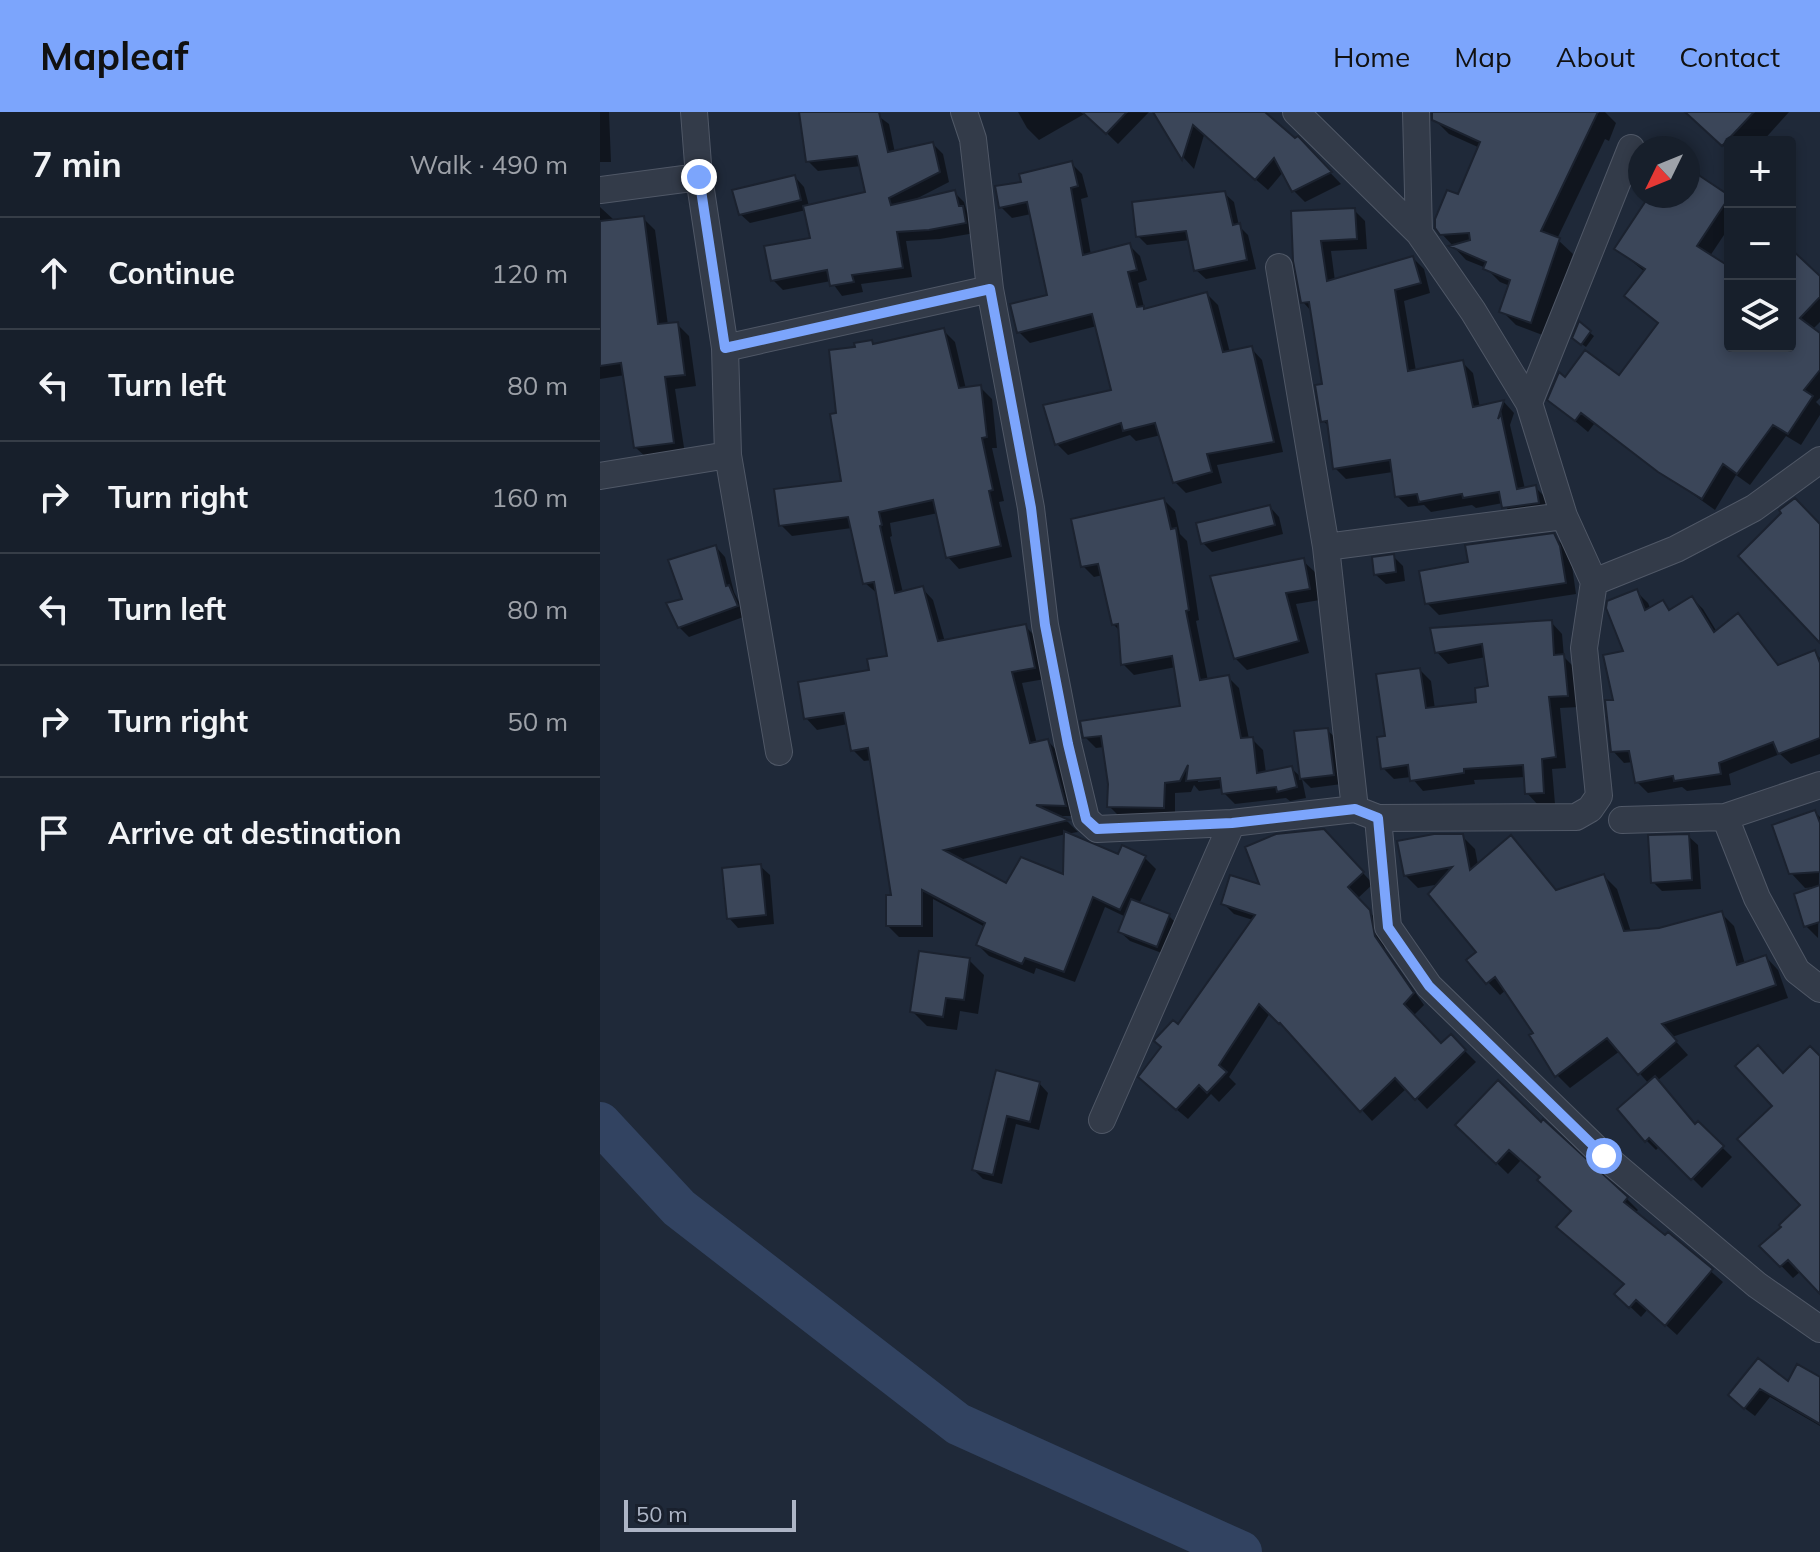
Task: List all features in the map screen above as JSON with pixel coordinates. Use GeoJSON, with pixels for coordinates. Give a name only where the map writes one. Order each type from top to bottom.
{"type":"FeatureCollection","features":[{"type":"Feature","properties":{"kind":"street"},"geometry":{"type":"LineString","coordinates":[[694,112],[699,177],[725,348],[728,455],[779,752]]}},
{"type":"Feature","properties":{"kind":"street"},"geometry":{"type":"LineString","coordinates":[[964,112],[973,139],[990,289],[1031,508],[1045,625],[1086,819],[1097,829],[1366,813],[1576,817],[1590,809],[1599,796],[1584,648],[1594,582],[1564,516],[1529,403],[1473,311],[1419,233],[1296,112]]}},
{"type":"Feature","properties":{"kind":"street"},"geometry":{"type":"LineString","coordinates":[[1416,112],[1419,233]]}},
{"type":"Feature","properties":{"kind":"street"},"geometry":{"type":"LineString","coordinates":[[1529,403],[1628,156]]}},
{"type":"Feature","properties":{"kind":"street"},"geometry":{"type":"LineString","coordinates":[[600,190],[699,177]]}},
{"type":"Feature","properties":{"kind":"street"},"geometry":{"type":"LineString","coordinates":[[1279,267],[1366,813],[1388,927],[1429,986],[1604,1156],[1757,1285],[1820,1329]]}},
{"type":"Feature","properties":{"kind":"street"},"geometry":{"type":"LineString","coordinates":[[725,348],[990,289]]}},
{"type":"Feature","properties":{"kind":"street"},"geometry":{"type":"LineString","coordinates":[[600,476],[728,455]]}},
{"type":"Feature","properties":{"kind":"street"},"geometry":{"type":"LineString","coordinates":[[1594,582],[1676,549],[1754,508],[1820,460]]}},
{"type":"Feature","properties":{"kind":"street"},"geometry":{"type":"LineString","coordinates":[[1326,547],[1564,516]]}},
{"type":"Feature","properties":{"kind":"street"},"geometry":{"type":"LineString","coordinates":[[1622,820],[1725,817],[1820,785]]}},
{"type":"Feature","properties":{"kind":"street"},"geometry":{"type":"LineString","coordinates":[[1725,817],[1757,898],[1797,971],[1820,989]]}},
{"type":"Feature","properties":{"kind":"street"},"geometry":{"type":"LineString","coordinates":[[1102,1120],[1232,823]]}},
{"type":"Feature","properties":{"kind":"building"},"geometry":{"type":"Polygon","coordinates":[[[799,112],[879,112],[888,152],[933,142],[940,172],[889,198],[891,205],[955,190],[959,206],[963,206],[966,223],[897,232],[903,268],[852,275],[854,282],[830,286],[827,270],[771,281],[764,246],[810,238],[803,206],[865,192],[857,156],[806,162],[799,112]]]}},
{"type":"Feature","properties":{"kind":"building"},"geometry":{"type":"Polygon","coordinates":[[[1082,112],[1127,112],[1106,134],[1082,112]]]}},
{"type":"Feature","properties":{"kind":"building"},"geometry":{"type":"Polygon","coordinates":[[[1153,112],[1265,112],[1295,138],[1298,136],[1332,172],[1292,192],[1274,158],[1255,180],[1193,125],[1182,160],[1153,112]]]}},
{"type":"Feature","properties":{"kind":"building"},"geometry":{"type":"Polygon","coordinates":[[[1432,112],[1598,112],[1541,231],[1560,238],[1531,323],[1499,312],[1510,280],[1483,269],[1486,262],[1449,246],[1470,240],[1469,233],[1440,235],[1435,228],[1435,219],[1447,190],[1458,194],[1480,142],[1432,120],[1432,112]]]}},
{"type":"Feature","properties":{"kind":"building"},"geometry":{"type":"Polygon","coordinates":[[[1685,112],[1754,112],[1731,136],[1724,136],[1722,146],[1685,112]]]}},
{"type":"Feature","properties":{"kind":"building"},"geometry":{"type":"Polygon","coordinates":[[[1072,161],[1078,186],[1071,188],[1083,255],[1130,243],[1137,270],[1128,272],[1137,307],[1144,306],[1144,309],[1207,292],[1223,352],[1252,346],[1274,442],[1207,454],[1212,472],[1173,483],[1155,423],[1123,431],[1121,423],[1055,445],[1043,405],[1111,390],[1092,314],[1017,333],[1010,304],[1047,295],[1027,202],[999,208],[995,186],[1021,182],[1019,174],[1072,161]]]}},
{"type":"Feature","properties":{"kind":"building"},"geometry":{"type":"Polygon","coordinates":[[[795,175],[801,200],[739,215],[732,190],[795,175]]]}},
{"type":"Feature","properties":{"kind":"building"},"geometry":{"type":"Polygon","coordinates":[[[1700,176],[1724,192],[1724,205],[1697,246],[1724,263],[1724,352],[1796,352],[1796,254],[1820,276],[1820,297],[1800,318],[1820,333],[1820,370],[1804,390],[1813,396],[1788,434],[1773,425],[1737,474],[1723,464],[1702,499],[1658,472],[1581,413],[1575,421],[1547,400],[1559,372],[1565,377],[1585,350],[1619,375],[1658,323],[1624,296],[1645,269],[1614,249],[1641,208],[1700,208],[1700,176]]]}},
{"type":"Feature","properties":{"kind":"building"},"geometry":{"type":"Polygon","coordinates":[[[1225,191],[1233,225],[1240,223],[1247,260],[1194,271],[1186,231],[1136,237],[1132,202],[1225,191]]]}},
{"type":"Feature","properties":{"kind":"building"},"geometry":{"type":"Polygon","coordinates":[[[1355,208],[1357,239],[1321,241],[1327,281],[1413,256],[1421,283],[1395,290],[1408,371],[1463,360],[1473,407],[1504,400],[1498,419],[1501,414],[1517,489],[1536,485],[1539,503],[1502,508],[1499,492],[1463,498],[1462,494],[1419,502],[1417,494],[1395,497],[1390,460],[1333,469],[1327,421],[1321,422],[1315,385],[1322,384],[1309,302],[1301,303],[1293,261],[1291,211],[1355,208]]]}},
{"type":"Feature","properties":{"kind":"building"},"geometry":{"type":"Polygon","coordinates":[[[644,216],[658,324],[678,322],[685,375],[665,377],[674,443],[634,448],[621,363],[600,366],[600,221],[644,216]]]}},
{"type":"Feature","properties":{"kind":"building"},"geometry":{"type":"Polygon","coordinates":[[[1579,321],[1591,331],[1581,345],[1572,338],[1579,321]]]}},
{"type":"Feature","properties":{"kind":"building"},"geometry":{"type":"Polygon","coordinates":[[[944,328],[959,388],[981,385],[987,437],[982,438],[1001,546],[946,558],[933,500],[879,512],[895,593],[923,586],[938,641],[1026,624],[1035,668],[1012,672],[1030,743],[1048,739],[1066,806],[1036,805],[1069,820],[944,850],[1006,883],[1021,857],[1063,874],[1064,831],[1118,854],[1122,845],[1146,856],[1120,910],[1093,897],[1064,972],[1025,958],[1022,964],[976,945],[985,923],[922,890],[922,926],[886,926],[886,895],[891,895],[868,748],[851,751],[844,713],[804,719],[798,682],[869,670],[867,659],[887,656],[874,582],[863,584],[848,517],[779,526],[774,489],[841,481],[830,414],[836,413],[829,350],[944,328]]]}},
{"type":"Feature","properties":{"kind":"building"},"geometry":{"type":"Polygon","coordinates":[[[1164,498],[1171,529],[1176,528],[1189,610],[1186,611],[1200,680],[1229,675],[1241,738],[1253,737],[1257,773],[1292,766],[1297,787],[1277,792],[1276,787],[1222,794],[1220,778],[1186,781],[1188,765],[1180,781],[1165,783],[1164,808],[1107,807],[1108,784],[1101,736],[1083,738],[1080,721],[1180,706],[1172,656],[1121,665],[1118,624],[1112,625],[1098,564],[1081,567],[1071,519],[1164,498]]]}},
{"type":"Feature","properties":{"kind":"building"},"geometry":{"type":"Polygon","coordinates":[[[1795,498],[1820,524],[1820,643],[1738,556],[1781,513],[1779,510],[1795,498]]]}},
{"type":"Feature","properties":{"kind":"building"},"geometry":{"type":"Polygon","coordinates":[[[1270,505],[1275,525],[1201,544],[1196,523],[1270,505]]]}},
{"type":"Feature","properties":{"kind":"building"},"geometry":{"type":"Polygon","coordinates":[[[1554,533],[1560,546],[1566,583],[1425,604],[1419,571],[1468,562],[1465,545],[1554,533]]]}},
{"type":"Feature","properties":{"kind":"building"},"geometry":{"type":"Polygon","coordinates":[[[716,545],[726,586],[729,585],[738,606],[678,628],[666,603],[682,599],[668,560],[716,545]]]}},
{"type":"Feature","properties":{"kind":"building"},"geometry":{"type":"Polygon","coordinates":[[[1394,554],[1396,572],[1374,575],[1372,557],[1394,554]]]}},
{"type":"Feature","properties":{"kind":"building"},"geometry":{"type":"Polygon","coordinates":[[[1304,558],[1310,589],[1286,593],[1299,641],[1234,659],[1210,576],[1304,558]]]}},
{"type":"Feature","properties":{"kind":"building"},"geometry":{"type":"Polygon","coordinates":[[[1637,589],[1645,610],[1663,600],[1669,610],[1692,596],[1714,632],[1738,613],[1778,665],[1815,650],[1820,663],[1820,738],[1778,754],[1773,742],[1719,763],[1721,774],[1674,781],[1673,776],[1635,783],[1629,751],[1611,752],[1605,700],[1613,700],[1603,655],[1623,651],[1606,608],[1607,601],[1637,589]]]}},
{"type":"Feature","properties":{"kind":"building"},"geometry":{"type":"Polygon","coordinates":[[[1552,620],[1554,655],[1564,654],[1568,696],[1549,697],[1556,757],[1542,759],[1544,793],[1525,794],[1523,765],[1464,769],[1464,773],[1410,781],[1408,765],[1381,769],[1377,737],[1385,736],[1376,674],[1420,668],[1426,708],[1476,702],[1475,688],[1488,686],[1482,644],[1435,653],[1430,628],[1552,620]]]}},
{"type":"Feature","properties":{"kind":"building"},"geometry":{"type":"Polygon","coordinates":[[[1328,728],[1334,775],[1300,779],[1294,731],[1328,728]]]}},
{"type":"Feature","properties":{"kind":"building"},"geometry":{"type":"Polygon","coordinates":[[[1815,810],[1820,823],[1820,872],[1789,874],[1772,825],[1815,810]]]}},
{"type":"Feature","properties":{"kind":"building"},"geometry":{"type":"Polygon","coordinates":[[[1324,829],[1364,872],[1348,887],[1370,910],[1375,936],[1414,993],[1404,1004],[1441,1043],[1451,1034],[1466,1050],[1415,1100],[1395,1078],[1360,1112],[1259,1004],[1219,1065],[1227,1072],[1207,1093],[1199,1085],[1176,1110],[1138,1077],[1161,1047],[1154,1041],[1156,1038],[1173,1020],[1178,1024],[1255,915],[1221,904],[1230,875],[1259,884],[1245,847],[1276,834],[1324,829]]]}},
{"type":"Feature","properties":{"kind":"building"},"geometry":{"type":"Polygon","coordinates":[[[1434,834],[1463,834],[1470,870],[1511,835],[1556,890],[1604,874],[1624,931],[1659,928],[1722,911],[1737,965],[1766,955],[1776,985],[1662,1024],[1677,1041],[1638,1075],[1607,1038],[1555,1077],[1529,1035],[1533,1033],[1495,977],[1486,984],[1466,960],[1476,952],[1428,894],[1452,867],[1404,876],[1397,841],[1434,834]]]}},
{"type":"Feature","properties":{"kind":"building"},"geometry":{"type":"Polygon","coordinates":[[[1689,834],[1692,880],[1651,883],[1648,835],[1689,834]]]}},
{"type":"Feature","properties":{"kind":"building"},"geometry":{"type":"Polygon","coordinates":[[[761,864],[766,915],[727,919],[722,868],[761,864]]]}},
{"type":"Feature","properties":{"kind":"building"},"geometry":{"type":"Polygon","coordinates":[[[1820,885],[1820,922],[1804,927],[1794,894],[1820,885]]]}},
{"type":"Feature","properties":{"kind":"building"},"geometry":{"type":"Polygon","coordinates":[[[1131,899],[1170,914],[1157,947],[1118,932],[1131,899]]]}},
{"type":"Feature","properties":{"kind":"building"},"geometry":{"type":"Polygon","coordinates":[[[919,951],[970,958],[964,1000],[946,998],[943,1017],[910,1012],[919,951]]]}},
{"type":"Feature","properties":{"kind":"building"},"geometry":{"type":"Polygon","coordinates":[[[1758,1045],[1783,1073],[1810,1046],[1820,1056],[1820,1294],[1788,1260],[1780,1267],[1759,1246],[1800,1205],[1737,1139],[1772,1106],[1735,1066],[1758,1045]]]}},
{"type":"Feature","properties":{"kind":"building"},"geometry":{"type":"Polygon","coordinates":[[[996,1070],[1040,1082],[1030,1122],[1007,1116],[993,1175],[972,1170],[996,1070]]]}},
{"type":"Feature","properties":{"kind":"building"},"geometry":{"type":"Polygon","coordinates":[[[1655,1076],[1695,1124],[1698,1121],[1724,1146],[1691,1180],[1649,1138],[1645,1142],[1617,1109],[1655,1076]]]}},
{"type":"Feature","properties":{"kind":"building"},"geometry":{"type":"Polygon","coordinates":[[[1498,1080],[1541,1122],[1543,1119],[1628,1197],[1624,1202],[1665,1235],[1668,1232],[1713,1269],[1665,1326],[1636,1300],[1629,1308],[1614,1294],[1624,1284],[1556,1227],[1571,1211],[1537,1180],[1540,1177],[1509,1150],[1496,1164],[1455,1125],[1498,1080]]]}},
{"type":"Feature","properties":{"kind":"building"},"geometry":{"type":"Polygon","coordinates":[[[1758,1358],[1788,1381],[1797,1364],[1820,1377],[1820,1424],[1760,1389],[1744,1409],[1728,1395],[1758,1358]]]}},
{"type":"Feature","properties":{"kind":"waterway"},"geometry":{"type":"LineString","coordinates":[[600,1123],[679,1208],[958,1424],[1241,1552]]}},
{"type":"Feature","properties":{"kind":"route"},"geometry":{"type":"LineString","coordinates":[[699,177],[725,348],[990,289],[1031,508],[1045,625],[1068,744],[1090,825],[1097,829],[1232,823],[1355,809],[1378,818],[1388,927],[1429,986],[1604,1156]]}}]}
